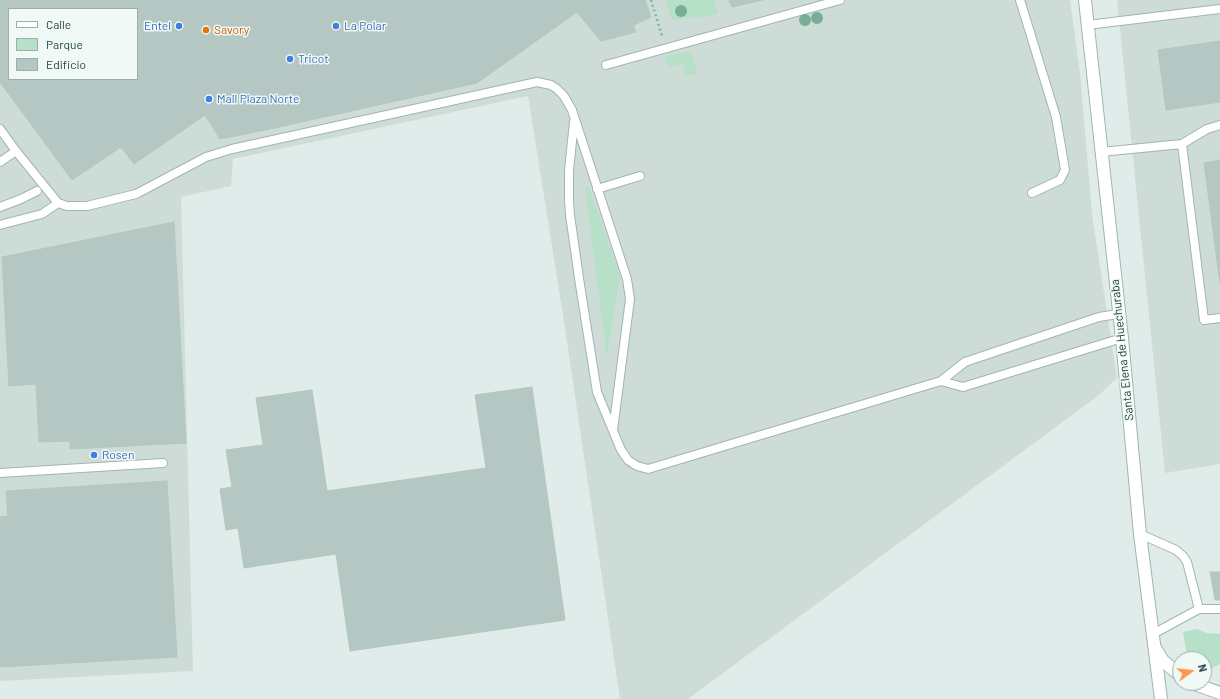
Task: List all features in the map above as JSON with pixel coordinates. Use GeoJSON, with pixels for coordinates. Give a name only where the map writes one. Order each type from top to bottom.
{"type":"FeatureCollection","features":[{"type":"Feature","properties":{"kind":"street","name":"Santa Elena de Huechuraba"},"geometry":{"type":"LineString","coordinates":[[1085,0],[1118,314],[1122,338],[1140,534],[1161,699]]}},
{"type":"Feature","properties":{"kind":"street"},"geometry":{"type":"LineString","coordinates":[[1155,648],[1163,661],[1172,668]]}},
{"type":"Feature","properties":{"kind":"lane"},"geometry":{"type":"LineString","coordinates":[[606,65],[840,0]]}},
{"type":"Feature","properties":{"kind":"lane"},"geometry":{"type":"LineString","coordinates":[[1020,0],[1056,117],[1065,170],[1060,180],[1032,193]]}},
{"type":"Feature","properties":{"kind":"lane"},"geometry":{"type":"LineString","coordinates":[[1088,25],[1220,9]]}},
{"type":"Feature","properties":{"kind":"lane"},"geometry":{"type":"LineString","coordinates":[[0,129],[58,203],[68,206],[87,206],[136,194],[214,154],[537,82],[551,85],[564,96],[572,110],[627,279],[630,299],[613,430]]}},
{"type":"Feature","properties":{"kind":"lane"},"geometry":{"type":"LineString","coordinates":[[572,110],[574,127],[569,170],[570,215],[597,392],[621,450],[628,460],[637,466],[648,469],[941,381],[965,362],[1099,317],[1118,314]]}},
{"type":"Feature","properties":{"kind":"lane"},"geometry":{"type":"LineString","coordinates":[[1101,152],[1182,144],[1208,129],[1220,125]]}},
{"type":"Feature","properties":{"kind":"lane"},"geometry":{"type":"LineString","coordinates":[[1182,144],[1204,320],[1220,318]]}},
{"type":"Feature","properties":{"kind":"lane"},"geometry":{"type":"LineString","coordinates":[[0,162],[16,151]]}},
{"type":"Feature","properties":{"kind":"lane"},"geometry":{"type":"LineString","coordinates":[[597,189],[640,176]]}},
{"type":"Feature","properties":{"kind":"lane"},"geometry":{"type":"LineString","coordinates":[[0,207],[37,191]]}},
{"type":"Feature","properties":{"kind":"lane"},"geometry":{"type":"LineString","coordinates":[[0,225],[42,214],[58,203]]}},
{"type":"Feature","properties":{"kind":"lane"},"geometry":{"type":"LineString","coordinates":[[941,381],[963,387],[1122,338]]}},
{"type":"Feature","properties":{"kind":"lane"},"geometry":{"type":"LineString","coordinates":[[0,473],[162,463]]}},
{"type":"Feature","properties":{"kind":"lane"},"geometry":{"type":"LineString","coordinates":[[1140,534],[1176,550],[1183,556],[1199,609]]}},
{"type":"Feature","properties":{"kind":"lane"},"geometry":{"type":"LineString","coordinates":[[1153,634],[1199,609],[1220,609]]}},
{"type":"Feature","properties":{"kind":"path"},"geometry":{"type":"LineString","coordinates":[[651,0],[666,48]]}},
{"type":"Feature","properties":{"kind":"shaded area","name":"Mall Plaza Norte"},"geometry":{"type":"Polygon","coordinates":[[[0,0],[1070,0],[1080,73],[1092,214],[1117,378],[1099,395],[688,699],[620,699],[563,315],[528,96],[233,159],[231,186],[181,197],[193,671],[0,681],[0,0]]]}},
{"type":"Feature","properties":{"kind":"shaded area"},"geometry":{"type":"Polygon","coordinates":[[[1117,0],[1220,0],[1220,464],[1165,473],[1117,0]]]}},
{"type":"Feature","properties":{"kind":"green space"},"geometry":{"type":"Polygon","coordinates":[[[666,0],[714,0],[718,13],[708,16],[672,20],[666,0]]]}},
{"type":"Feature","properties":{"kind":"green space"},"geometry":{"type":"Polygon","coordinates":[[[686,52],[691,53],[697,73],[686,76],[682,64],[668,68],[665,59],[667,56],[686,52]]]}},
{"type":"Feature","properties":{"kind":"green space"},"geometry":{"type":"Polygon","coordinates":[[[585,187],[589,187],[620,276],[607,358],[585,187]]]}},
{"type":"Feature","properties":{"kind":"green space"},"geometry":{"type":"Polygon","coordinates":[[[1197,629],[1207,633],[1220,634],[1220,664],[1212,668],[1212,651],[1187,651],[1183,632],[1197,629]]]}},
{"type":"Feature","properties":{"kind":"building","name":"Mall Plaza Norte"},"geometry":{"type":"Polygon","coordinates":[[[0,0],[645,0],[651,17],[633,26],[636,32],[601,41],[577,12],[477,83],[270,129],[220,139],[205,115],[134,164],[121,147],[72,180],[0,82],[0,0]]]}},
{"type":"Feature","properties":{"kind":"building"},"geometry":{"type":"Polygon","coordinates":[[[729,0],[763,0],[732,7],[729,0]]]}},
{"type":"Feature","properties":{"kind":"building"},"geometry":{"type":"Polygon","coordinates":[[[1220,41],[1220,102],[1166,110],[1158,50],[1220,41]]]}},
{"type":"Feature","properties":{"kind":"building"},"geometry":{"type":"Polygon","coordinates":[[[1220,160],[1220,283],[1204,163],[1220,160]]]}},
{"type":"Feature","properties":{"kind":"building"},"geometry":{"type":"Polygon","coordinates":[[[174,222],[186,443],[70,449],[70,441],[39,442],[36,384],[9,386],[2,257],[174,222]]]}},
{"type":"Feature","properties":{"kind":"building"},"geometry":{"type":"Polygon","coordinates":[[[532,387],[565,620],[350,651],[336,554],[244,568],[238,528],[226,530],[220,489],[232,487],[226,450],[263,445],[256,398],[312,390],[327,491],[486,468],[475,395],[532,387]]]}},
{"type":"Feature","properties":{"kind":"building"},"geometry":{"type":"Polygon","coordinates":[[[167,481],[177,657],[0,667],[0,517],[8,516],[6,491],[167,481]]]}},
{"type":"Feature","properties":{"kind":"building"},"geometry":{"type":"Polygon","coordinates":[[[1210,572],[1220,572],[1220,600],[1215,600],[1210,572]]]}},
{"type":"Feature","properties":{"kind":"place","name":"Entel"},"geometry":{"type":"Point","coordinates":[179,26]}},
{"type":"Feature","properties":{"kind":"place","name":"La Polar"},"geometry":{"type":"Point","coordinates":[336,26]}},
{"type":"Feature","properties":{"kind":"place","name":"Savory"},"geometry":{"type":"Point","coordinates":[206,30]}},
{"type":"Feature","properties":{"kind":"place","name":"Tricot"},"geometry":{"type":"Point","coordinates":[290,59]}},
{"type":"Feature","properties":{"kind":"place","name":"Mall Plaza Norte"},"geometry":{"type":"Point","coordinates":[209,99]}},
{"type":"Feature","properties":{"kind":"place","name":"Rosen"},"geometry":{"type":"Point","coordinates":[94,455]}}]}
